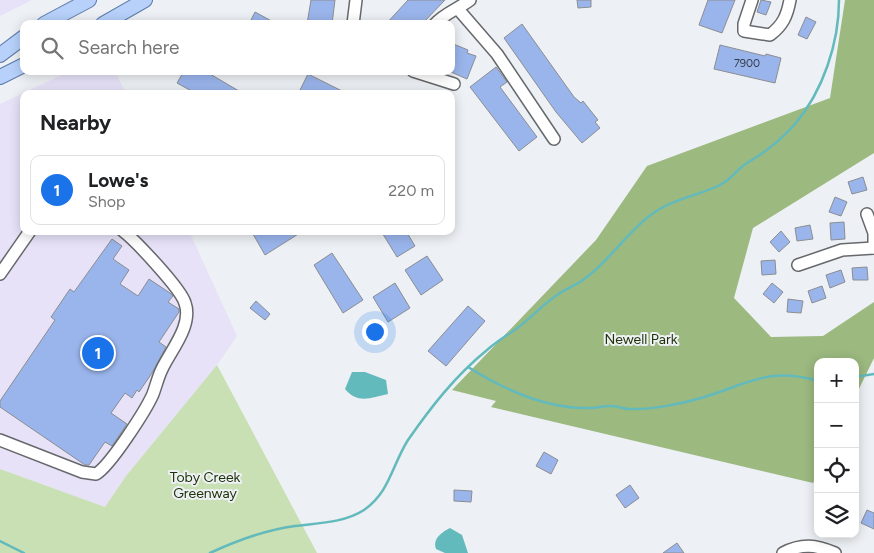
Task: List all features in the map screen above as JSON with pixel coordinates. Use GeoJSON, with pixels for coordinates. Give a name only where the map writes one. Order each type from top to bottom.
{"type":"FeatureCollection","features":[{"type":"Feature","properties":{"kind":"main road"},"geometry":{"type":"LineString","coordinates":[[52,20],[89,0]]}},
{"type":"Feature","properties":{"kind":"main road"},"geometry":{"type":"LineString","coordinates":[[123,13],[138,0]]}},
{"type":"Feature","properties":{"kind":"main road"},"geometry":{"type":"LineString","coordinates":[[110,20],[145,0]]}},
{"type":"Feature","properties":{"kind":"main road"},"geometry":{"type":"LineString","coordinates":[[0,46],[20,38]]}},
{"type":"Feature","properties":{"kind":"main road"},"geometry":{"type":"LineString","coordinates":[[0,55],[20,39]]}},
{"type":"Feature","properties":{"kind":"main road"},"geometry":{"type":"LineString","coordinates":[[0,77],[20,67]]}},
{"type":"Feature","properties":{"kind":"street"},"geometry":{"type":"LineString","coordinates":[[354,20],[356,0]]}},
{"type":"Feature","properties":{"kind":"street"},"geometry":{"type":"LineString","coordinates":[[439,20],[444,14],[458,9],[470,0]]}},
{"type":"Feature","properties":{"kind":"street"},"geometry":{"type":"LineString","coordinates":[[752,0],[744,24],[744,31],[770,35],[780,27],[787,15],[790,0]]}},
{"type":"Feature","properties":{"kind":"street"},"geometry":{"type":"LineString","coordinates":[[458,9],[497,54],[554,139]]}},
{"type":"Feature","properties":{"kind":"street"},"geometry":{"type":"LineString","coordinates":[[426,75],[454,84]]}},
{"type":"Feature","properties":{"kind":"street"},"geometry":{"type":"LineString","coordinates":[[798,265],[842,250],[874,248],[874,233],[867,214]]}},
{"type":"Feature","properties":{"kind":"street"},"geometry":{"type":"LineString","coordinates":[[0,274],[27,235]]}},
{"type":"Feature","properties":{"kind":"street"},"geometry":{"type":"LineString","coordinates":[[0,440],[82,472],[96,474],[108,463],[142,414],[153,394],[162,369],[181,333],[186,317],[186,304],[139,244],[129,235]]}},
{"type":"Feature","properties":{"kind":"street"},"geometry":{"type":"LineString","coordinates":[[783,553],[801,545],[810,545],[835,553]]}},
{"type":"Feature","properties":{"kind":"shaded area"},"geometry":{"type":"Polygon","coordinates":[[[0,0],[32,0],[0,16],[0,0]]]}},
{"type":"Feature","properties":{"kind":"shaded area"},"geometry":{"type":"Polygon","coordinates":[[[62,75],[117,75],[124,90],[30,90],[62,75]]]}},
{"type":"Feature","properties":{"kind":"shaded area"},"geometry":{"type":"Polygon","coordinates":[[[20,95],[20,235],[191,235],[237,336],[217,365],[126,476],[105,507],[0,469],[0,104],[20,95]]]}},
{"type":"Feature","properties":{"kind":"green space","name":"Newell Park"},"geometry":{"type":"Polygon","coordinates":[[[845,0],[874,0],[874,153],[753,228],[734,298],[771,337],[823,336],[874,302],[874,358],[859,389],[859,358],[814,358],[813,483],[491,407],[496,401],[452,390],[596,240],[647,166],[830,98],[845,0]]]}},
{"type":"Feature","properties":{"kind":"green space","name":"Toby Creek Greenway"},"geometry":{"type":"Polygon","coordinates":[[[217,365],[317,553],[0,553],[0,469],[105,507],[126,476],[217,365]]]}},
{"type":"Feature","properties":{"kind":"water"},"geometry":{"type":"Polygon","coordinates":[[[352,372],[365,372],[386,380],[388,394],[365,399],[354,397],[345,389],[352,372]]]}},
{"type":"Feature","properties":{"kind":"water"},"geometry":{"type":"Polygon","coordinates":[[[450,528],[462,535],[468,553],[445,553],[436,549],[435,542],[437,539],[450,528]]]}},
{"type":"Feature","properties":{"kind":"building"},"geometry":{"type":"Polygon","coordinates":[[[311,0],[335,0],[332,20],[308,20],[311,0]]]}},
{"type":"Feature","properties":{"kind":"building"},"geometry":{"type":"Polygon","coordinates":[[[408,0],[445,0],[426,20],[390,20],[408,0]]]}},
{"type":"Feature","properties":{"kind":"building"},"geometry":{"type":"Polygon","coordinates":[[[577,0],[591,0],[591,7],[578,8],[577,0]]]}},
{"type":"Feature","properties":{"kind":"building"},"geometry":{"type":"Polygon","coordinates":[[[708,0],[735,0],[722,33],[699,25],[708,0]]]}},
{"type":"Feature","properties":{"kind":"building"},"geometry":{"type":"Polygon","coordinates":[[[761,0],[771,2],[766,15],[757,12],[761,0]]]}},
{"type":"Feature","properties":{"kind":"building"},"geometry":{"type":"Polygon","coordinates":[[[255,12],[270,20],[251,20],[255,12]]]}},
{"type":"Feature","properties":{"kind":"building"},"geometry":{"type":"Polygon","coordinates":[[[806,17],[816,22],[807,39],[798,35],[806,17]]]}},
{"type":"Feature","properties":{"kind":"building"},"geometry":{"type":"Polygon","coordinates":[[[522,24],[574,97],[581,103],[583,101],[598,120],[595,122],[600,128],[582,143],[556,112],[504,38],[522,24]]]}},
{"type":"Feature","properties":{"kind":"building"},"geometry":{"type":"Polygon","coordinates":[[[455,45],[468,50],[467,53],[476,56],[467,79],[455,74],[455,45]]]}},
{"type":"Feature","properties":{"kind":"building"},"geometry":{"type":"Polygon","coordinates":[[[720,45],[781,58],[775,83],[714,69],[720,45]]]}},
{"type":"Feature","properties":{"kind":"building"},"geometry":{"type":"Polygon","coordinates":[[[496,67],[507,82],[500,87],[537,137],[519,151],[470,87],[496,67]]]}},
{"type":"Feature","properties":{"kind":"building"},"geometry":{"type":"Polygon","coordinates":[[[182,75],[212,75],[237,90],[190,90],[177,83],[182,75]]]}},
{"type":"Feature","properties":{"kind":"building"},"geometry":{"type":"Polygon","coordinates":[[[308,75],[310,75],[340,90],[300,90],[308,75]]]}},
{"type":"Feature","properties":{"kind":"building"},"geometry":{"type":"Polygon","coordinates":[[[863,177],[867,190],[852,194],[848,182],[863,177]]]}},
{"type":"Feature","properties":{"kind":"building"},"geometry":{"type":"Polygon","coordinates":[[[835,197],[847,202],[841,216],[829,212],[835,197]]]}},
{"type":"Feature","properties":{"kind":"building"},"geometry":{"type":"Polygon","coordinates":[[[844,222],[845,239],[831,240],[830,223],[844,222]]]}},
{"type":"Feature","properties":{"kind":"building"},"geometry":{"type":"Polygon","coordinates":[[[810,225],[813,239],[797,241],[795,228],[810,225]]]}},
{"type":"Feature","properties":{"kind":"building"},"geometry":{"type":"Polygon","coordinates":[[[781,231],[790,242],[779,252],[770,242],[781,231]]]}},
{"type":"Feature","properties":{"kind":"building"},"geometry":{"type":"Polygon","coordinates":[[[254,235],[297,235],[265,255],[254,235]]]}},
{"type":"Feature","properties":{"kind":"building"},"geometry":{"type":"Polygon","coordinates":[[[383,235],[408,235],[415,246],[397,257],[383,235]]]}},
{"type":"Feature","properties":{"kind":"building"},"geometry":{"type":"Polygon","coordinates":[[[112,239],[122,246],[113,259],[129,270],[120,284],[138,296],[149,279],[173,296],[168,302],[179,309],[179,312],[159,342],[166,347],[152,373],[139,392],[137,390],[132,398],[125,393],[111,413],[127,424],[112,446],[105,442],[89,465],[85,465],[0,407],[0,401],[55,320],[51,317],[70,289],[74,292],[112,239]]]}},
{"type":"Feature","properties":{"kind":"building"},"geometry":{"type":"Polygon","coordinates":[[[332,253],[363,300],[343,313],[314,265],[332,253]]]}},
{"type":"Feature","properties":{"kind":"building"},"geometry":{"type":"Polygon","coordinates":[[[427,256],[443,280],[421,295],[405,270],[427,256]]]}},
{"type":"Feature","properties":{"kind":"building"},"geometry":{"type":"Polygon","coordinates":[[[775,260],[776,274],[762,275],[761,261],[775,260]]]}},
{"type":"Feature","properties":{"kind":"building"},"geometry":{"type":"Polygon","coordinates":[[[867,267],[868,280],[853,280],[852,268],[867,267]]]}},
{"type":"Feature","properties":{"kind":"building"},"geometry":{"type":"Polygon","coordinates":[[[841,270],[845,282],[830,288],[826,275],[841,270]]]}},
{"type":"Feature","properties":{"kind":"building"},"geometry":{"type":"Polygon","coordinates":[[[395,283],[410,308],[388,322],[373,297],[395,283]]]}},
{"type":"Feature","properties":{"kind":"building"},"geometry":{"type":"Polygon","coordinates":[[[772,283],[783,292],[774,303],[763,294],[772,283]]]}},
{"type":"Feature","properties":{"kind":"building"},"geometry":{"type":"Polygon","coordinates":[[[822,286],[826,298],[812,303],[808,291],[822,286]]]}},
{"type":"Feature","properties":{"kind":"building"},"geometry":{"type":"Polygon","coordinates":[[[788,299],[803,301],[801,313],[787,312],[788,299]]]}},
{"type":"Feature","properties":{"kind":"building"},"geometry":{"type":"Polygon","coordinates":[[[256,301],[270,314],[265,320],[250,308],[256,301]]]}},
{"type":"Feature","properties":{"kind":"building"},"geometry":{"type":"Polygon","coordinates":[[[468,306],[485,321],[446,366],[428,351],[468,306]]]}},
{"type":"Feature","properties":{"kind":"building"},"geometry":{"type":"Polygon","coordinates":[[[544,452],[558,460],[551,474],[536,466],[544,452]]]}},
{"type":"Feature","properties":{"kind":"building"},"geometry":{"type":"Polygon","coordinates":[[[630,485],[639,498],[625,508],[616,495],[630,485]]]}},
{"type":"Feature","properties":{"kind":"building"},"geometry":{"type":"Polygon","coordinates":[[[454,490],[472,491],[471,502],[454,501],[454,490]]]}},
{"type":"Feature","properties":{"kind":"building"},"geometry":{"type":"Polygon","coordinates":[[[867,510],[874,513],[874,529],[861,523],[867,510]]]}},
{"type":"Feature","properties":{"kind":"building"},"geometry":{"type":"Polygon","coordinates":[[[677,543],[684,553],[663,553],[677,543]]]}},
{"type":"Feature","properties":{"kind":"waterway"},"geometry":{"type":"LineString","coordinates":[[210,553],[241,540],[273,530],[348,518],[373,503],[385,487],[408,440],[444,392],[475,360],[552,299],[591,274],[647,218],[665,206],[724,183],[743,165],[761,155],[790,130],[814,97],[828,66],[836,33],[839,0]]}},
{"type":"Feature","properties":{"kind":"waterway"},"geometry":{"type":"LineString","coordinates":[[468,367],[511,390],[541,401],[557,405],[592,408],[611,406],[628,409],[647,409],[666,406],[701,398],[771,376],[800,377],[814,380]]}},
{"type":"Feature","properties":{"kind":"waterway"},"geometry":{"type":"LineString","coordinates":[[859,376],[874,374]]}},
{"type":"Feature","properties":{"kind":"waterway"},"geometry":{"type":"LineString","coordinates":[[0,541],[24,553]]}},
{"type":"Feature","properties":{"kind":"place","name":"Lowe's"},"geometry":{"type":"Point","coordinates":[98,353]}}]}
